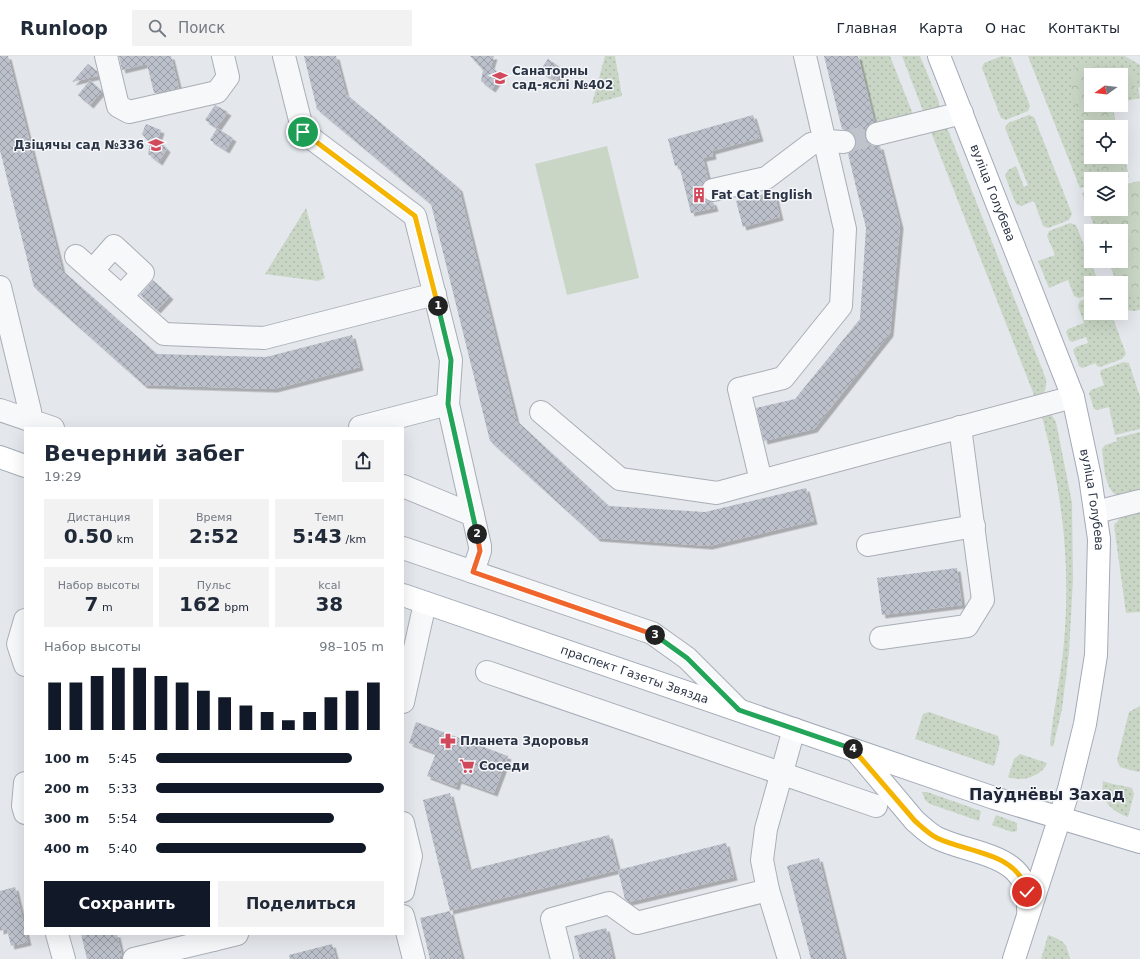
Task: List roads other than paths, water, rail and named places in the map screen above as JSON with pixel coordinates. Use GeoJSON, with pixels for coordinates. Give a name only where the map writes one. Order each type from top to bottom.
{"type":"FeatureCollection","features":[{"type":"Feature","properties":{"kind":"main road","name":"вуліца Голубева"},"geometry":{"type":"LineString","coordinates":[[939,56],[1073,397],[1084,446],[1096,512],[1099,539],[1096,655],[1084,731],[1061,817],[1014,959]]}},
{"type":"Feature","properties":{"kind":"main road"},"geometry":{"type":"LineString","coordinates":[[0,458],[24,466]]}},
{"type":"Feature","properties":{"kind":"main road","name":"праспект Газеты Звязда"},"geometry":{"type":"LineString","coordinates":[[404,595],[994,798],[1140,842]]}},
{"type":"Feature","properties":{"kind":"main road"},"geometry":{"type":"LineString","coordinates":[[855,750],[915,821],[925,830],[937,838],[994,857],[1017,872],[1025,884],[1027,892],[1027,918]]}},
{"type":"Feature","properties":{"kind":"lane"},"geometry":{"type":"LineString","coordinates":[[106,56],[118,106],[129,112],[217,92],[228,77],[223,56]]}},
{"type":"Feature","properties":{"kind":"lane"},"geometry":{"type":"LineString","coordinates":[[284,56],[303,132],[415,216],[451,360],[448,404],[480,551],[478,574]]}},
{"type":"Feature","properties":{"kind":"lane"},"geometry":{"type":"LineString","coordinates":[[761,481],[739,389],[783,378],[841,306],[846,229],[835,141],[805,56]]}},
{"type":"Feature","properties":{"kind":"lane"},"geometry":{"type":"LineString","coordinates":[[877,134],[962,113]]}},
{"type":"Feature","properties":{"kind":"lane"},"geometry":{"type":"LineString","coordinates":[[713,190],[766,178],[811,144],[835,141]]}},
{"type":"Feature","properties":{"kind":"lane"},"geometry":{"type":"LineString","coordinates":[[93,270],[114,246],[143,273],[122,296]]}},
{"type":"Feature","properties":{"kind":"lane"},"geometry":{"type":"LineString","coordinates":[[76,256],[164,334],[264,338],[435,294]]}},
{"type":"Feature","properties":{"kind":"lane"},"geometry":{"type":"LineString","coordinates":[[0,287],[9,356],[30,411],[27,419]]}},
{"type":"Feature","properties":{"kind":"lane"},"geometry":{"type":"LineString","coordinates":[[541,412],[620,479],[717,493],[1073,397]]}},
{"type":"Feature","properties":{"kind":"lane"},"geometry":{"type":"LineString","coordinates":[[360,427],[448,404]]}},
{"type":"Feature","properties":{"kind":"lane"},"geometry":{"type":"LineString","coordinates":[[0,410],[51,427]]}},
{"type":"Feature","properties":{"kind":"lane"},"geometry":{"type":"LineString","coordinates":[[881,638],[967,626],[983,600],[960,427]]}},
{"type":"Feature","properties":{"kind":"lane"},"geometry":{"type":"LineString","coordinates":[[404,486],[473,515]]}},
{"type":"Feature","properties":{"kind":"lane"},"geometry":{"type":"LineString","coordinates":[[1096,512],[1140,501]]}},
{"type":"Feature","properties":{"kind":"lane"},"geometry":{"type":"LineString","coordinates":[[868,545],[974,526]]}},
{"type":"Feature","properties":{"kind":"lane"},"geometry":{"type":"LineString","coordinates":[[404,548],[652,633],[687,658],[739,710]]}},
{"type":"Feature","properties":{"kind":"lane"},"geometry":{"type":"LineString","coordinates":[[404,698],[425,603]]}},
{"type":"Feature","properties":{"kind":"lane"},"geometry":{"type":"LineString","coordinates":[[24,622],[9,646],[24,664]]}},
{"type":"Feature","properties":{"kind":"lane"},"geometry":{"type":"LineString","coordinates":[[487,672],[876,806]]}},
{"type":"Feature","properties":{"kind":"lane"},"geometry":{"type":"LineString","coordinates":[[789,959],[768,890],[762,860],[763,844],[794,729]]}},
{"type":"Feature","properties":{"kind":"lane"},"geometry":{"type":"LineString","coordinates":[[24,794],[24,809]]}},
{"type":"Feature","properties":{"kind":"lane"},"geometry":{"type":"LineString","coordinates":[[404,828],[410,856],[404,886]]}},
{"type":"Feature","properties":{"kind":"lane"},"geometry":{"type":"LineString","coordinates":[[562,959],[552,919],[609,903],[637,922],[768,890]]}},
{"type":"Feature","properties":{"kind":"lane"},"geometry":{"type":"LineString","coordinates":[[404,920],[414,959]]}},
{"type":"Feature","properties":{"kind":"lane"},"geometry":{"type":"LineString","coordinates":[[57,935],[64,959]]}},
{"type":"Feature","properties":{"kind":"lane"},"geometry":{"type":"LineString","coordinates":[[134,959],[212,937],[229,935]]}},
{"type":"Feature","properties":{"kind":"tunnel"},"geometry":{"type":"LineString","coordinates":[[844,142],[877,134]]}},
{"type":"Feature","properties":{"kind":"place","name":"Санаторны сад-яслі №402"},"geometry":{"type":"Point","coordinates":[500,78]}},
{"type":"Feature","properties":{"kind":"place","name":"Дзіцячы сад №336"},"geometry":{"type":"Point","coordinates":[156,145]}},
{"type":"Feature","properties":{"kind":"place","name":"Fat Cat English"},"geometry":{"type":"Point","coordinates":[699,195]}},
{"type":"Feature","properties":{"kind":"place","name":"Планета Здоровья"},"geometry":{"type":"Point","coordinates":[448,741]}},
{"type":"Feature","properties":{"kind":"place","name":"Соседи"},"geometry":{"type":"Point","coordinates":[467,766]}},
{"type":"Feature","properties":{"kind":"district","name":"Паўднёвы Захад"},"geometry":{"type":"Point","coordinates":[1047,794]}}]}
